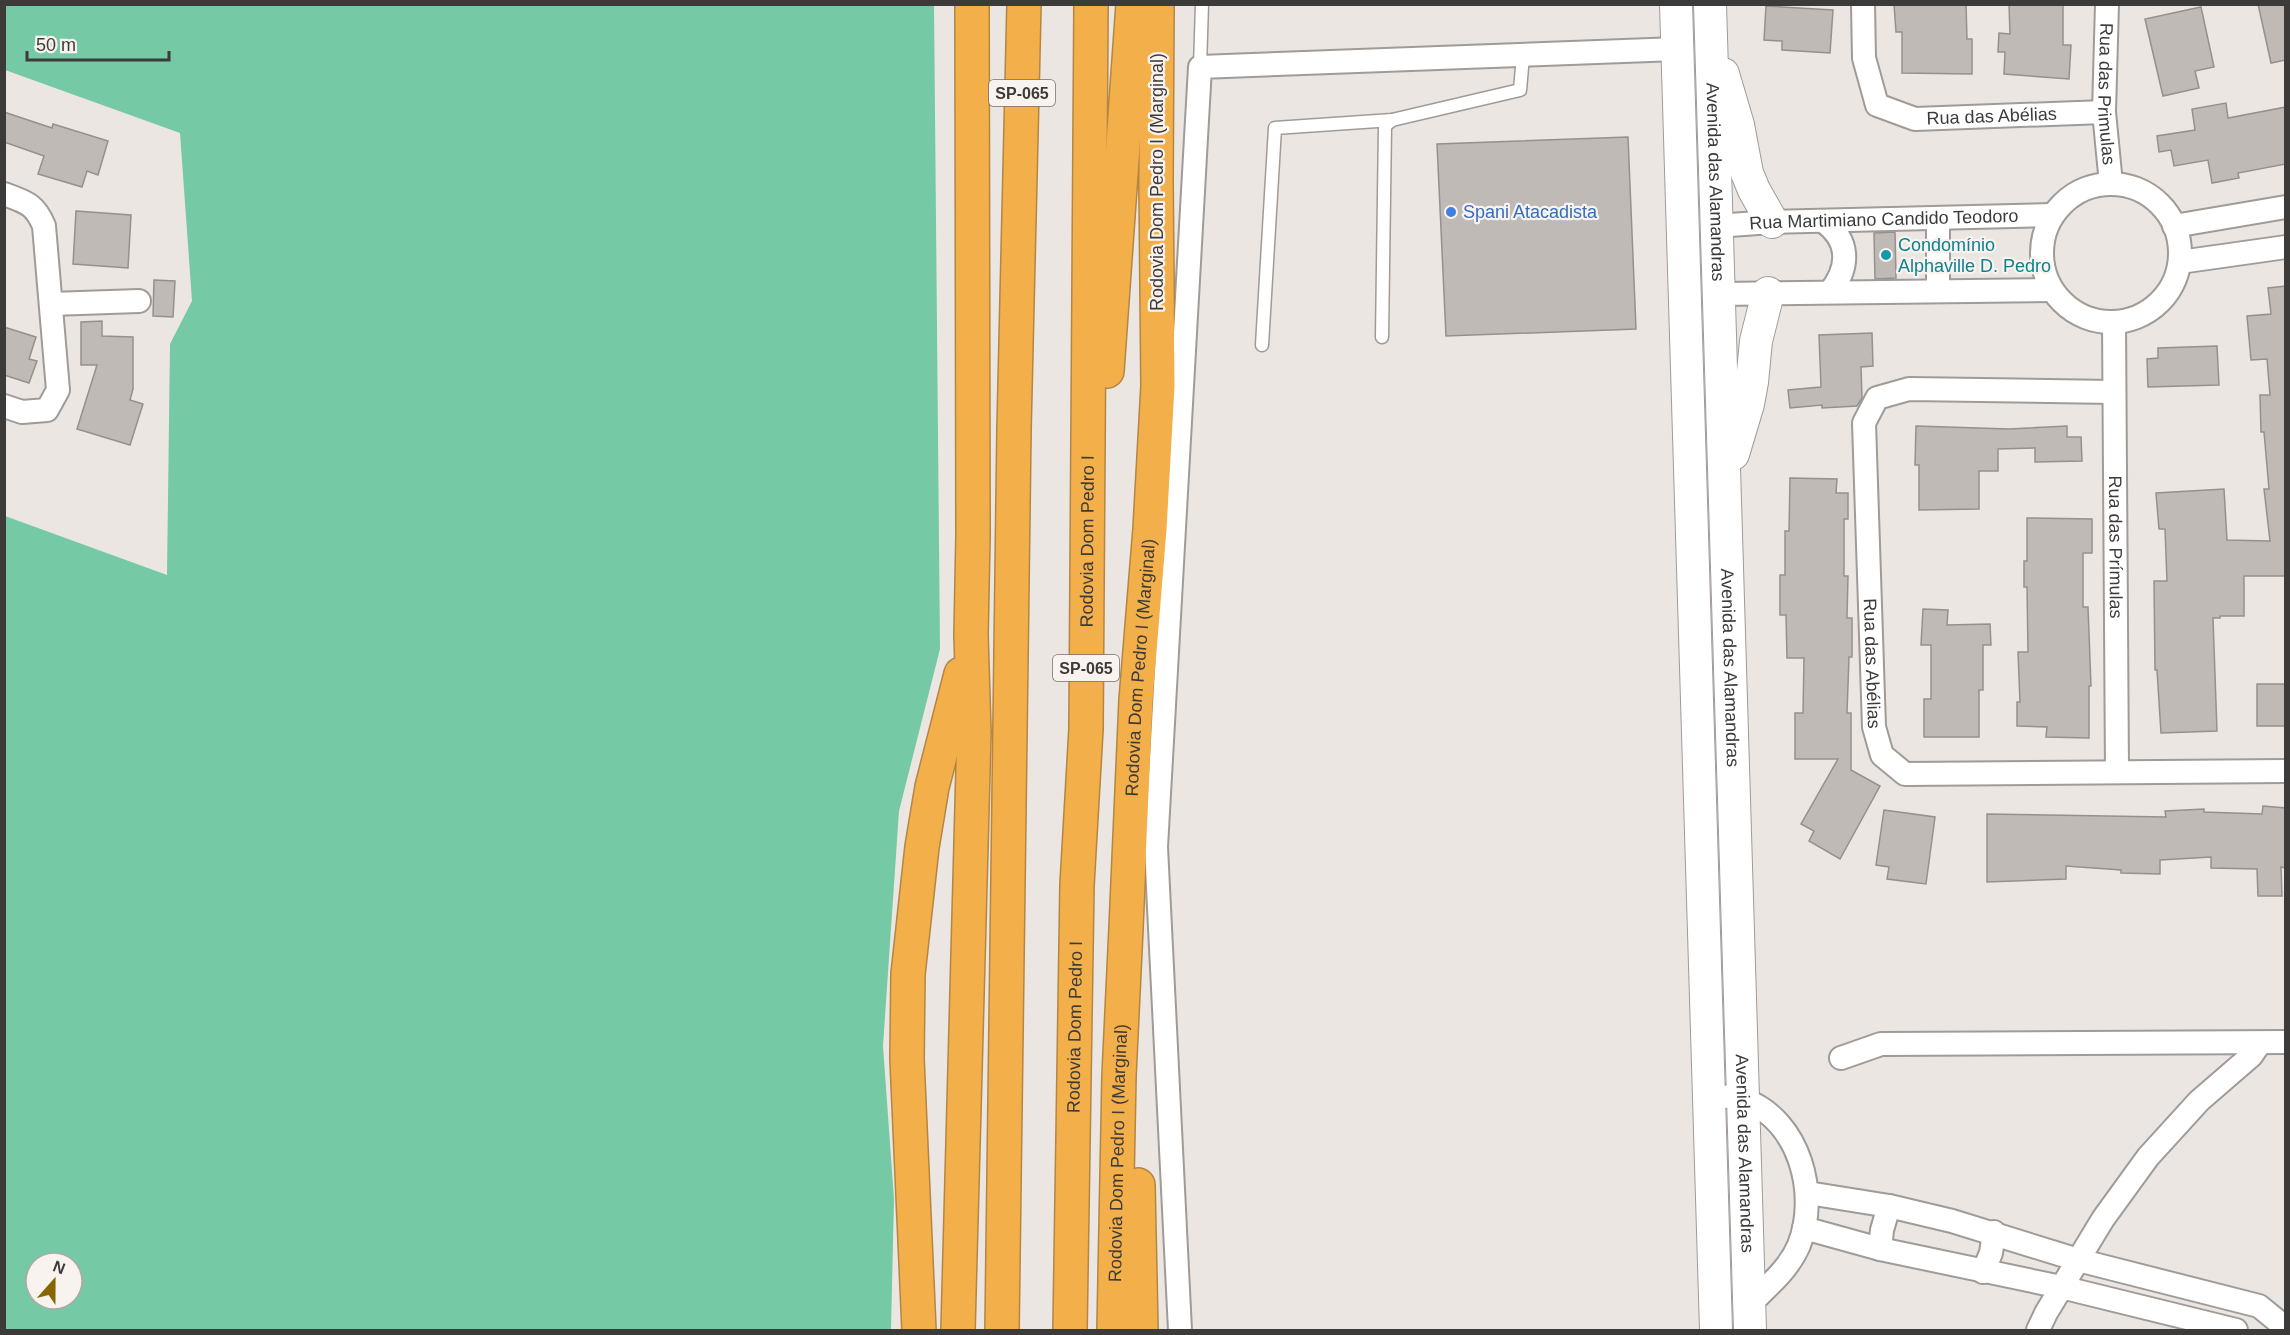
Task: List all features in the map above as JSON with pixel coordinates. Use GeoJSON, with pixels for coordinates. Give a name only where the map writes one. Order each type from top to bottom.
{"type":"FeatureCollection","features":[{"type":"Feature","properties":{"kind":"highway"},"geometry":{"type":"LineString","coordinates":[[958,1330],[974,732],[971,635],[973,536],[972,4]]}},
{"type":"Feature","properties":{"kind":"highway"},"geometry":{"type":"LineString","coordinates":[[1007,4],[1021,182]]}},
{"type":"Feature","properties":{"kind":"highway","name":"SP-065"},"geometry":{"type":"LineString","coordinates":[[1002,1330],[1014,429],[1024,4]]}},
{"type":"Feature","properties":{"kind":"highway","name":"Rodovia Dom Pedro I"},"geometry":{"type":"LineString","coordinates":[[1070,1330],[1077,885],[1086,729],[1090,4]]}},
{"type":"Feature","properties":{"kind":"highway"},"geometry":{"type":"LineString","coordinates":[[1086,651],[1133,4]]}},
{"type":"Feature","properties":{"kind":"highway","name":"Rodovia Dom Pedro I (Marginal)"},"geometry":{"type":"LineString","coordinates":[[1114,1330],[1119,1076],[1136,700],[1150,529],[1158,386],[1157,4]]}},
{"type":"Feature","properties":{"kind":"highway"},"geometry":{"type":"LineString","coordinates":[[919,1330],[907,1059],[909,974],[922,847],[932,787],[971,635]]}},
{"type":"Feature","properties":{"kind":"highway"},"geometry":{"type":"LineString","coordinates":[[1126,928],[1136,1096],[1141,1330]]}},
{"type":"Feature","properties":{"kind":"street","name":"Avenida das Alamandras"},"geometry":{"type":"LineString","coordinates":[[1676,4],[1716,1330]]}},
{"type":"Feature","properties":{"kind":"street","name":"Avenida das Alamandras"},"geometry":{"type":"LineString","coordinates":[[1710,4],[1750,1317]]}},
{"type":"Feature","properties":{"kind":"street","name":"Rua das Abélias"},"geometry":{"type":"LineString","coordinates":[[1863,4],[1864,58],[1877,105],[1915,119],[2104,112]]}},
{"type":"Feature","properties":{"kind":"street","name":"Rua das Primulas"},"geometry":{"type":"LineString","coordinates":[[2107,4],[2104,112],[2111,184]]}},
{"type":"Feature","properties":{"kind":"street"},"geometry":{"type":"LineString","coordinates":[[1180,1330],[1156,847],[1200,67],[1677,49],[1695,53],[1712,62],[1723,74],[1738,126],[1747,173],[1773,222]]}},
{"type":"Feature","properties":{"kind":"street"},"geometry":{"type":"LineString","coordinates":[[2111,184],[2131,187],[2149,196],[2164,209],[2174,226],[2179,244],[2180,262],[2175,280],[2164,297],[2150,310],[2133,319],[2114,322],[2090,319],[2069,308],[2052,290],[2044,272],[2041,252],[2044,233],[2053,215],[2068,198],[2088,188],[2111,184]]}},
{"type":"Feature","properties":{"kind":"street"},"geometry":{"type":"LineString","coordinates":[[4,194],[24,201],[37,210],[44,226],[58,390],[47,410],[22,412],[4,406]]}},
{"type":"Feature","properties":{"kind":"street"},"geometry":{"type":"LineString","coordinates":[[2174,226],[2286,207]]}},
{"type":"Feature","properties":{"kind":"street","name":"Rua Martimiano Candido Teodoro"},"geometry":{"type":"LineString","coordinates":[[1716,226],[1773,222],[2053,215]]}},
{"type":"Feature","properties":{"kind":"street"},"geometry":{"type":"LineString","coordinates":[[1938,219],[1938,291]]}},
{"type":"Feature","properties":{"kind":"street"},"geometry":{"type":"LineString","coordinates":[[1823,221],[1834,229],[1843,242],[1844,262],[1841,278],[1830,292]]}},
{"type":"Feature","properties":{"kind":"street"},"geometry":{"type":"LineString","coordinates":[[2180,262],[2286,247]]}},
{"type":"Feature","properties":{"kind":"street"},"geometry":{"type":"LineString","coordinates":[[1720,294],[2052,290]]}},
{"type":"Feature","properties":{"kind":"street"},"geometry":{"type":"LineString","coordinates":[[1725,481],[1748,404],[1756,341],[1768,293]]}},
{"type":"Feature","properties":{"kind":"street"},"geometry":{"type":"LineString","coordinates":[[51,304],[139,301]]}},
{"type":"Feature","properties":{"kind":"street","name":"Rua das Prímulas"},"geometry":{"type":"LineString","coordinates":[[2114,322],[2117,772]]}},
{"type":"Feature","properties":{"kind":"street","name":"Rua das Abélias"},"geometry":{"type":"LineString","coordinates":[[2113,392],[1909,389],[1877,398],[1864,423],[1874,727],[1882,755],[1905,774],[2286,771]]}},
{"type":"Feature","properties":{"kind":"street"},"geometry":{"type":"LineString","coordinates":[[1694,616],[1712,623],[1729,616]]}},
{"type":"Feature","properties":{"kind":"street"},"geometry":{"type":"LineString","coordinates":[[2038,1330],[2061,1287],[2124,1187],[2199,1101],[2251,1056],[2260,1042]]}},
{"type":"Feature","properties":{"kind":"street"},"geometry":{"type":"LineString","coordinates":[[1841,1058],[1881,1044],[2286,1042]]}},
{"type":"Feature","properties":{"kind":"street"},"geometry":{"type":"LineString","coordinates":[[1709,1095],[1744,1099],[1759,1107],[1784,1131],[1800,1160],[1808,1193],[1804,1228],[1799,1246],[1750,1317]]}},
{"type":"Feature","properties":{"kind":"street"},"geometry":{"type":"LineString","coordinates":[[1808,1193],[1889,1206],[1994,1232],[2078,1260],[2259,1306],[2281,1328]]}},
{"type":"Feature","properties":{"kind":"street"},"geometry":{"type":"LineString","coordinates":[[1880,1249],[1882,1230],[1889,1206]]}},
{"type":"Feature","properties":{"kind":"street"},"geometry":{"type":"LineString","coordinates":[[1804,1228],[1880,1249],[2061,1287],[2236,1330]]}},
{"type":"Feature","properties":{"kind":"street"},"geometry":{"type":"LineString","coordinates":[[1983,1272],[1994,1232]]}},
{"type":"Feature","properties":{"kind":"lane"},"geometry":{"type":"LineString","coordinates":[[1200,67],[1202,4]]}},
{"type":"Feature","properties":{"kind":"lane"},"geometry":{"type":"LineString","coordinates":[[1262,345],[1275,128],[1392,120],[1520,90],[1523,56]]}},
{"type":"Feature","properties":{"kind":"lane"},"geometry":{"type":"LineString","coordinates":[[1382,338],[1385,126],[1392,120]]}},
{"type":"Feature","properties":{"kind":"green space"},"geometry":{"type":"Polygon","coordinates":[[[5,4],[934,5],[940,649],[899,811],[883,1046],[894,1199],[891,1330],[5,1330],[5,516],[167,575],[170,344],[192,301],[180,133],[5,70],[5,4]]]}},
{"type":"Feature","properties":{"kind":"building"},"geometry":{"type":"Polygon","coordinates":[[[1894,4],[1966,4],[1967,39],[1972,39],[1972,74],[1902,73],[1902,32],[1896,32],[1894,4]]]}},
{"type":"Feature","properties":{"kind":"building"},"geometry":{"type":"Polygon","coordinates":[[[2009,4],[2063,4],[2063,45],[2071,45],[2069,79],[2004,74],[2005,52],[1998,52],[1999,33],[2010,34],[2009,4]]]}},
{"type":"Feature","properties":{"kind":"building"},"geometry":{"type":"Polygon","coordinates":[[[2258,4],[2286,4],[2286,60],[2271,63],[2258,4]]]}},
{"type":"Feature","properties":{"kind":"building"},"geometry":{"type":"Polygon","coordinates":[[[1766,6],[1833,10],[1830,53],[1782,50],[1782,41],[1764,40],[1766,6]]]}},
{"type":"Feature","properties":{"kind":"building"},"geometry":{"type":"Polygon","coordinates":[[[2201,7],[2214,67],[2195,71],[2199,88],[2163,96],[2145,19],[2201,7]]]}},
{"type":"Feature","properties":{"kind":"building"},"geometry":{"type":"Polygon","coordinates":[[[2226,103],[2228,118],[2286,107],[2286,164],[2238,173],[2239,178],[2212,183],[2208,160],[2174,166],[2171,150],[2159,152],[2157,136],[2195,130],[2192,109],[2226,103]]]}},
{"type":"Feature","properties":{"kind":"building"},"geometry":{"type":"Polygon","coordinates":[[[4,112],[52,128],[53,124],[108,141],[98,175],[87,171],[82,187],[38,174],[44,156],[4,142],[4,112]]]}},
{"type":"Feature","properties":{"kind":"building"},"geometry":{"type":"Polygon","coordinates":[[[1628,137],[1636,329],[1446,336],[1437,144],[1628,137]]]}},
{"type":"Feature","properties":{"kind":"building"},"geometry":{"type":"Polygon","coordinates":[[[76,211],[131,215],[128,268],[73,264],[76,211]]]}},
{"type":"Feature","properties":{"kind":"building","name":"Condomínio Alphaville D. Pedro"},"geometry":{"type":"Polygon","coordinates":[[[1895,232],[1896,278],[1875,279],[1874,233],[1895,232]]]}},
{"type":"Feature","properties":{"kind":"building"},"geometry":{"type":"Polygon","coordinates":[[[154,280],[175,281],[173,317],[153,316],[154,280]]]}},
{"type":"Feature","properties":{"kind":"building"},"geometry":{"type":"Polygon","coordinates":[[[2286,286],[2286,576],[2244,576],[2244,616],[2213,618],[2217,731],[2161,733],[2157,670],[2155,670],[2154,581],[2167,581],[2165,529],[2159,529],[2156,493],[2224,489],[2227,540],[2270,541],[2264,489],[2269,489],[2264,432],[2261,432],[2260,395],[2270,395],[2267,359],[2251,360],[2247,316],[2271,314],[2268,288],[2286,286]]]}},
{"type":"Feature","properties":{"kind":"building"},"geometry":{"type":"Polygon","coordinates":[[[102,321],[102,336],[133,337],[133,389],[130,400],[143,404],[130,445],[77,429],[97,365],[81,365],[81,322],[102,321]]]}},
{"type":"Feature","properties":{"kind":"building"},"geometry":{"type":"Polygon","coordinates":[[[4,327],[36,337],[29,359],[37,361],[29,383],[4,375],[4,327]]]}},
{"type":"Feature","properties":{"kind":"building"},"geometry":{"type":"Polygon","coordinates":[[[1872,333],[1873,366],[1861,367],[1862,398],[1857,406],[1822,408],[1822,405],[1790,408],[1788,390],[1821,387],[1819,335],[1872,333]]]}},
{"type":"Feature","properties":{"kind":"building"},"geometry":{"type":"Polygon","coordinates":[[[2217,346],[2219,385],[2148,387],[2147,359],[2158,358],[2158,348],[2217,346]]]}},
{"type":"Feature","properties":{"kind":"building"},"geometry":{"type":"Polygon","coordinates":[[[1916,426],[2009,429],[2067,426],[2067,437],[2081,437],[2082,461],[2035,462],[2035,448],[1998,449],[1998,471],[1979,471],[1979,509],[1919,510],[1919,465],[1915,465],[1916,426]]]}},
{"type":"Feature","properties":{"kind":"building"},"geometry":{"type":"Polygon","coordinates":[[[1790,478],[1837,479],[1836,493],[1848,493],[1848,519],[1844,519],[1844,576],[1848,576],[1847,618],[1852,618],[1852,657],[1849,657],[1847,713],[1851,713],[1851,770],[1880,786],[1840,859],[1809,841],[1814,831],[1801,824],[1838,759],[1795,759],[1795,713],[1803,713],[1804,658],[1787,658],[1786,615],[1780,615],[1780,575],[1785,575],[1785,531],[1789,531],[1790,478]]]}},
{"type":"Feature","properties":{"kind":"building"},"geometry":{"type":"Polygon","coordinates":[[[2027,518],[2092,519],[2092,553],[2083,553],[2083,607],[2088,607],[2091,686],[2089,686],[2089,738],[2046,737],[2047,727],[2017,726],[2017,702],[2020,702],[2018,652],[2028,652],[2027,587],[2024,587],[2024,561],[2027,561],[2027,518]]]}},
{"type":"Feature","properties":{"kind":"building"},"geometry":{"type":"Polygon","coordinates":[[[1923,609],[1948,610],[1947,625],[1990,624],[1991,645],[1983,645],[1983,690],[1979,690],[1979,737],[1924,737],[1924,699],[1931,699],[1931,645],[1921,645],[1923,609]]]}},
{"type":"Feature","properties":{"kind":"building"},"geometry":{"type":"Polygon","coordinates":[[[2257,684],[2286,684],[2286,726],[2257,726],[2257,684]]]}},
{"type":"Feature","properties":{"kind":"building"},"geometry":{"type":"Polygon","coordinates":[[[2263,806],[2286,808],[2286,868],[2281,867],[2282,896],[2258,896],[2257,869],[2211,868],[2211,857],[2160,860],[2160,874],[2121,873],[2121,870],[2066,866],[2066,879],[1987,882],[1987,814],[2166,817],[2165,811],[2204,809],[2204,812],[2262,814],[2263,806]]]}},
{"type":"Feature","properties":{"kind":"building"},"geometry":{"type":"Polygon","coordinates":[[[1884,810],[1935,817],[1926,884],[1887,879],[1889,867],[1876,865],[1884,810]]]}},
{"type":"Feature","properties":{"kind":"place","name":"Spani Atacadista"},"geometry":{"type":"Point","coordinates":[1451,212]}},
{"type":"Feature","properties":{"kind":"place","name":"Condomínio Alphaville D. Pedro"},"geometry":{"type":"Point","coordinates":[1886,255]}}]}
